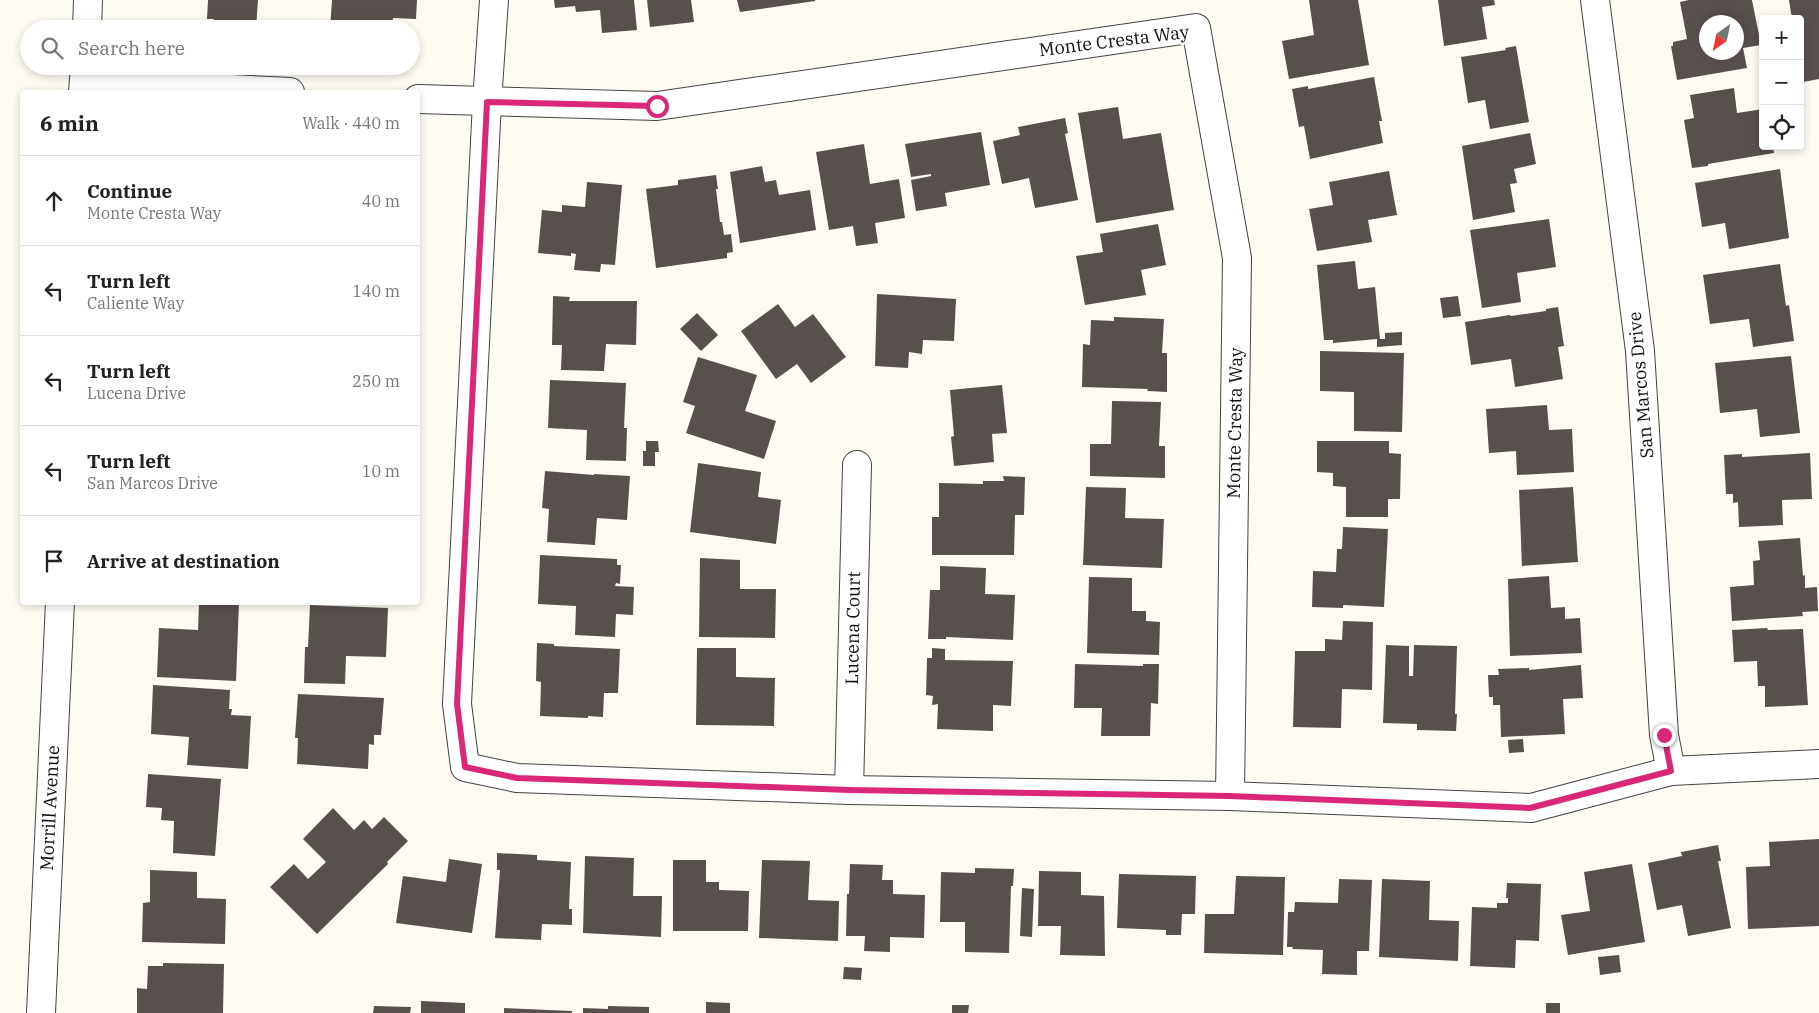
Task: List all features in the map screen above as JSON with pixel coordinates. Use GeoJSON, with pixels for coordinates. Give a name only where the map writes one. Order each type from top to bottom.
{"type":"FeatureCollection","features":[{"type":"Feature","properties":{"kind":"street"},"geometry":{"type":"LineString","coordinates":[[87,20],[88,0]]}},
{"type":"Feature","properties":{"kind":"street"},"geometry":{"type":"LineString","coordinates":[[494,0],[487,102],[457,704],[465,767],[517,778],[849,790],[1230,796],[1530,808],[1671,771],[1819,764]]}},
{"type":"Feature","properties":{"kind":"street","name":"San Marcos Drive"},"geometry":{"type":"LineString","coordinates":[[1595,0],[1640,351],[1664,735],[1671,771]]}},
{"type":"Feature","properties":{"kind":"street","name":"Monte Cresta Way"},"geometry":{"type":"LineString","coordinates":[[420,99],[657,106],[1196,28],[1237,258],[1230,796]]}},
{"type":"Feature","properties":{"kind":"street"},"geometry":{"type":"LineString","coordinates":[[84,80],[256,90]]}},
{"type":"Feature","properties":{"kind":"street","name":"Lucena Court"},"geometry":{"type":"LineString","coordinates":[[849,790],[857,465]]}},
{"type":"Feature","properties":{"kind":"street","name":"Morrill Avenue"},"geometry":{"type":"LineString","coordinates":[[41,1013],[60,605]]}},
{"type":"Feature","properties":{"kind":"building"},"geometry":{"type":"Polygon","coordinates":[[[208,0],[258,0],[257,20],[207,19],[208,0]]]}},
{"type":"Feature","properties":{"kind":"building"},"geometry":{"type":"Polygon","coordinates":[[[332,0],[417,0],[416,19],[331,20],[332,0]]]}},
{"type":"Feature","properties":{"kind":"building"},"geometry":{"type":"Polygon","coordinates":[[[554,0],[634,0],[637,30],[602,33],[600,10],[576,12],[575,6],[555,8],[554,0]]]}},
{"type":"Feature","properties":{"kind":"building"},"geometry":{"type":"Polygon","coordinates":[[[647,0],[691,0],[694,22],[650,27],[647,0]]]}},
{"type":"Feature","properties":{"kind":"building"},"geometry":{"type":"Polygon","coordinates":[[[737,0],[815,0],[815,1],[740,12],[737,0]]]}},
{"type":"Feature","properties":{"kind":"building"},"geometry":{"type":"Polygon","coordinates":[[[1309,0],[1358,0],[1369,65],[1289,79],[1282,41],[1314,35],[1309,0]]]}},
{"type":"Feature","properties":{"kind":"building"},"geometry":{"type":"Polygon","coordinates":[[[1438,0],[1494,0],[1495,5],[1482,7],[1487,39],[1444,46],[1438,0]]]}},
{"type":"Feature","properties":{"kind":"building"},"geometry":{"type":"Polygon","coordinates":[[[1689,0],[1752,0],[1759,35],[1759,45],[1744,48],[1744,15],[1699,15],[1699,60],[1744,60],[1744,53],[1747,68],[1677,80],[1671,46],[1673,46],[1673,42],[1687,39],[1680,2],[1689,0]]]}},
{"type":"Feature","properties":{"kind":"building"},"geometry":{"type":"Polygon","coordinates":[[[1789,0],[1819,0],[1819,79],[1804,82],[1804,15],[1791,15],[1789,0]]]}},
{"type":"Feature","properties":{"kind":"building"},"geometry":{"type":"Polygon","coordinates":[[[1516,46],[1529,122],[1490,129],[1485,100],[1468,103],[1461,57],[1506,50],[1505,48],[1516,46]]]}},
{"type":"Feature","properties":{"kind":"building"},"geometry":{"type":"Polygon","coordinates":[[[1374,77],[1382,121],[1379,121],[1383,143],[1310,159],[1304,126],[1299,127],[1292,89],[1308,86],[1308,89],[1374,77]]]}},
{"type":"Feature","properties":{"kind":"building"},"geometry":{"type":"Polygon","coordinates":[[[1734,88],[1737,113],[1759,110],[1759,150],[1774,150],[1774,153],[1692,168],[1684,120],[1694,118],[1690,95],[1734,88]]]}},
{"type":"Feature","properties":{"kind":"building"},"geometry":{"type":"Polygon","coordinates":[[[1118,107],[1123,139],[1161,133],[1174,210],[1096,223],[1078,113],[1118,107]]]}},
{"type":"Feature","properties":{"kind":"building"},"geometry":{"type":"Polygon","coordinates":[[[1065,118],[1068,133],[1065,134],[1078,200],[1035,208],[1029,178],[1002,184],[993,141],[1020,135],[1018,127],[1065,118]]]}},
{"type":"Feature","properties":{"kind":"building"},"geometry":{"type":"Polygon","coordinates":[[[981,132],[990,185],[945,193],[947,206],[916,211],[911,180],[931,176],[931,174],[911,177],[905,144],[981,132]]]}},
{"type":"Feature","properties":{"kind":"building"},"geometry":{"type":"Polygon","coordinates":[[[1530,133],[1536,164],[1514,169],[1517,183],[1510,184],[1515,212],[1473,220],[1462,146],[1530,133]]]}},
{"type":"Feature","properties":{"kind":"building"},"geometry":{"type":"Polygon","coordinates":[[[864,144],[870,184],[899,179],[905,218],[875,223],[878,243],[856,246],[853,226],[829,230],[816,152],[864,144]]]}},
{"type":"Feature","properties":{"kind":"building"},"geometry":{"type":"Polygon","coordinates":[[[762,166],[765,182],[776,180],[779,195],[810,190],[816,230],[740,243],[730,172],[762,166]]]}},
{"type":"Feature","properties":{"kind":"building"},"geometry":{"type":"Polygon","coordinates":[[[1780,169],[1789,238],[1729,249],[1725,223],[1702,227],[1695,183],[1780,169]]]}},
{"type":"Feature","properties":{"kind":"building"},"geometry":{"type":"Polygon","coordinates":[[[1389,171],[1397,215],[1368,220],[1372,242],[1317,251],[1309,209],[1333,205],[1329,182],[1389,171]]]}},
{"type":"Feature","properties":{"kind":"building"},"geometry":{"type":"Polygon","coordinates":[[[716,175],[720,222],[722,222],[724,235],[731,234],[733,252],[727,253],[727,258],[656,268],[646,189],[678,185],[678,180],[716,175]]]}},
{"type":"Feature","properties":{"kind":"building"},"geometry":{"type":"Polygon","coordinates":[[[587,182],[622,185],[615,265],[601,264],[600,272],[574,270],[576,254],[571,253],[571,256],[538,253],[542,210],[562,212],[562,205],[585,207],[587,182]]]}},
{"type":"Feature","properties":{"kind":"building"},"geometry":{"type":"Polygon","coordinates":[[[1549,219],[1556,267],[1517,273],[1521,302],[1482,308],[1470,230],[1549,219]]]}},
{"type":"Feature","properties":{"kind":"building"},"geometry":{"type":"Polygon","coordinates":[[[1158,224],[1166,265],[1141,270],[1146,295],[1085,305],[1076,256],[1103,252],[1100,234],[1158,224]]]}},
{"type":"Feature","properties":{"kind":"building"},"geometry":{"type":"Polygon","coordinates":[[[1355,261],[1358,289],[1375,287],[1380,339],[1385,339],[1385,333],[1402,332],[1402,345],[1377,347],[1377,339],[1333,343],[1333,340],[1324,340],[1317,265],[1355,261]]]}},
{"type":"Feature","properties":{"kind":"building"},"geometry":{"type":"Polygon","coordinates":[[[1780,264],[1786,306],[1789,305],[1794,341],[1753,347],[1749,319],[1710,324],[1703,275],[1780,264]]]}},
{"type":"Feature","properties":{"kind":"building"},"geometry":{"type":"Polygon","coordinates":[[[877,294],[956,299],[954,341],[923,340],[922,354],[909,352],[908,368],[875,366],[877,294]]]}},
{"type":"Feature","properties":{"kind":"building"},"geometry":{"type":"Polygon","coordinates":[[[553,296],[570,297],[569,301],[637,301],[636,345],[606,344],[604,371],[561,370],[562,345],[552,345],[553,296]]]}},
{"type":"Feature","properties":{"kind":"building"},"geometry":{"type":"Polygon","coordinates":[[[1458,296],[1461,316],[1443,318],[1440,298],[1458,296]]]}},
{"type":"Feature","properties":{"kind":"building"},"geometry":{"type":"Polygon","coordinates":[[[778,304],[795,327],[813,314],[846,357],[811,383],[797,364],[776,379],[741,331],[778,304]]]}},
{"type":"Feature","properties":{"kind":"building"},"geometry":{"type":"Polygon","coordinates":[[[1558,307],[1564,346],[1558,347],[1563,379],[1515,387],[1511,359],[1471,365],[1465,322],[1546,311],[1546,309],[1558,307]]]}},
{"type":"Feature","properties":{"kind":"building"},"geometry":{"type":"Polygon","coordinates":[[[697,313],[718,335],[701,351],[680,329],[697,313]]]}},
{"type":"Feature","properties":{"kind":"building"},"geometry":{"type":"Polygon","coordinates":[[[1114,317],[1164,319],[1162,353],[1167,353],[1167,392],[1147,391],[1148,389],[1082,387],[1083,344],[1090,345],[1091,320],[1114,321],[1114,317]]]}},
{"type":"Feature","properties":{"kind":"building"},"geometry":{"type":"Polygon","coordinates":[[[1320,351],[1404,353],[1402,432],[1354,431],[1354,392],[1320,391],[1320,351]]]}},
{"type":"Feature","properties":{"kind":"building"},"geometry":{"type":"Polygon","coordinates":[[[1791,356],[1800,433],[1760,437],[1757,409],[1720,413],[1715,363],[1791,356]]]}},
{"type":"Feature","properties":{"kind":"building"},"geometry":{"type":"Polygon","coordinates":[[[698,357],[757,375],[745,411],[776,421],[764,459],[686,433],[695,406],[683,402],[698,357]]]}},
{"type":"Feature","properties":{"kind":"building"},"geometry":{"type":"Polygon","coordinates":[[[550,380],[626,383],[624,428],[627,428],[626,461],[586,460],[587,430],[548,428],[550,380]]]}},
{"type":"Feature","properties":{"kind":"building"},"geometry":{"type":"Polygon","coordinates":[[[1002,385],[1007,433],[992,434],[994,462],[954,466],[951,437],[954,436],[950,390],[1002,385]]]}},
{"type":"Feature","properties":{"kind":"building"},"geometry":{"type":"Polygon","coordinates":[[[1112,401],[1161,402],[1159,446],[1165,446],[1165,478],[1090,476],[1090,444],[1111,444],[1112,401]]]}},
{"type":"Feature","properties":{"kind":"building"},"geometry":{"type":"Polygon","coordinates":[[[1547,405],[1549,430],[1572,429],[1574,472],[1517,475],[1516,451],[1489,453],[1486,409],[1547,405]]]}},
{"type":"Feature","properties":{"kind":"building"},"geometry":{"type":"Polygon","coordinates":[[[646,441],[658,441],[659,452],[655,452],[655,466],[643,466],[643,451],[646,451],[646,441]]]}},
{"type":"Feature","properties":{"kind":"building"},"geometry":{"type":"Polygon","coordinates":[[[1317,441],[1389,441],[1389,453],[1401,454],[1400,499],[1388,499],[1388,517],[1346,517],[1346,487],[1333,486],[1333,473],[1317,472],[1317,441]]]}},
{"type":"Feature","properties":{"kind":"building"},"geometry":{"type":"Polygon","coordinates":[[[1810,453],[1812,499],[1782,500],[1783,525],[1739,527],[1738,502],[1733,503],[1733,494],[1726,494],[1724,455],[1742,454],[1742,457],[1810,453]]]}},
{"type":"Feature","properties":{"kind":"building"},"geometry":{"type":"Polygon","coordinates":[[[698,463],[761,472],[758,497],[781,500],[776,544],[690,532],[698,463]]]}},
{"type":"Feature","properties":{"kind":"building"},"geometry":{"type":"Polygon","coordinates":[[[545,471],[630,476],[627,520],[597,518],[595,545],[547,542],[549,509],[542,508],[545,471]]]}},
{"type":"Feature","properties":{"kind":"building"},"geometry":{"type":"Polygon","coordinates":[[[1003,476],[1025,477],[1024,515],[1015,515],[1014,555],[932,555],[932,517],[939,517],[939,483],[983,484],[983,481],[1004,481],[1003,476]]]}},
{"type":"Feature","properties":{"kind":"building"},"geometry":{"type":"Polygon","coordinates":[[[1086,487],[1126,488],[1125,518],[1164,519],[1162,568],[1083,565],[1086,487]]]}},
{"type":"Feature","properties":{"kind":"building"},"geometry":{"type":"Polygon","coordinates":[[[1573,487],[1578,562],[1522,566],[1519,490],[1573,487]]]}},
{"type":"Feature","properties":{"kind":"building"},"geometry":{"type":"Polygon","coordinates":[[[1343,527],[1388,529],[1384,607],[1343,605],[1343,608],[1312,607],[1313,571],[1336,572],[1337,549],[1342,549],[1343,527]]]}},
{"type":"Feature","properties":{"kind":"building"},"geometry":{"type":"Polygon","coordinates":[[[1800,538],[1805,588],[1817,587],[1818,611],[1802,612],[1803,616],[1732,621],[1730,587],[1754,585],[1753,561],[1760,560],[1758,541],[1800,538]]]}},
{"type":"Feature","properties":{"kind":"building"},"geometry":{"type":"Polygon","coordinates":[[[540,555],[617,559],[617,565],[621,565],[620,584],[616,583],[615,586],[634,587],[633,615],[616,614],[615,637],[575,635],[576,606],[538,604],[540,555]]]}},
{"type":"Feature","properties":{"kind":"building"},"geometry":{"type":"Polygon","coordinates":[[[700,558],[740,560],[740,589],[776,589],[775,638],[699,637],[700,558]]]}},
{"type":"Feature","properties":{"kind":"building"},"geometry":{"type":"Polygon","coordinates":[[[940,566],[986,568],[985,594],[1015,595],[1013,640],[946,637],[946,639],[928,639],[930,590],[940,590],[940,566]]]}},
{"type":"Feature","properties":{"kind":"building"},"geometry":{"type":"Polygon","coordinates":[[[1549,576],[1551,608],[1565,607],[1565,619],[1580,618],[1582,653],[1510,656],[1508,579],[1549,576]]]}},
{"type":"Feature","properties":{"kind":"building"},"geometry":{"type":"Polygon","coordinates":[[[1089,577],[1132,578],[1132,611],[1146,611],[1146,621],[1160,622],[1159,655],[1087,653],[1089,577]]]}},
{"type":"Feature","properties":{"kind":"building"},"geometry":{"type":"Polygon","coordinates":[[[199,605],[239,605],[236,681],[157,677],[159,628],[198,630],[199,605]]]}},
{"type":"Feature","properties":{"kind":"building"},"geometry":{"type":"Polygon","coordinates":[[[310,605],[388,608],[386,657],[346,656],[345,684],[304,683],[305,647],[308,647],[310,605]]]}},
{"type":"Feature","properties":{"kind":"building"},"geometry":{"type":"Polygon","coordinates":[[[1343,621],[1373,622],[1372,690],[1342,689],[1341,728],[1293,727],[1295,651],[1325,651],[1325,639],[1342,640],[1343,621]]]}},
{"type":"Feature","properties":{"kind":"building"},"geometry":{"type":"Polygon","coordinates":[[[1767,628],[1768,630],[1803,629],[1808,705],[1765,707],[1765,686],[1758,686],[1757,661],[1734,662],[1732,630],[1767,628]]]}},
{"type":"Feature","properties":{"kind":"building"},"geometry":{"type":"Polygon","coordinates":[[[537,643],[554,644],[554,646],[620,649],[618,693],[604,693],[603,717],[540,716],[541,682],[536,681],[537,643]]]}},
{"type":"Feature","properties":{"kind":"building"},"geometry":{"type":"Polygon","coordinates":[[[1386,645],[1409,646],[1409,676],[1413,676],[1414,645],[1457,646],[1456,731],[1417,730],[1417,724],[1383,723],[1386,645]]]}},
{"type":"Feature","properties":{"kind":"building"},"geometry":{"type":"Polygon","coordinates":[[[697,648],[736,648],[736,677],[775,678],[774,726],[696,725],[697,648]]]}},
{"type":"Feature","properties":{"kind":"building"},"geometry":{"type":"Polygon","coordinates":[[[932,648],[945,649],[945,660],[1013,661],[1011,706],[993,705],[993,731],[937,729],[938,704],[932,705],[933,696],[926,695],[927,658],[932,658],[932,648]]]}},
{"type":"Feature","properties":{"kind":"building"},"geometry":{"type":"Polygon","coordinates":[[[1075,664],[1143,666],[1143,664],[1159,664],[1158,704],[1151,703],[1150,736],[1101,736],[1102,708],[1074,708],[1075,664]]]}},
{"type":"Feature","properties":{"kind":"building"},"geometry":{"type":"Polygon","coordinates":[[[1581,665],[1583,698],[1563,699],[1565,734],[1501,737],[1500,705],[1493,705],[1493,697],[1489,697],[1488,675],[1499,675],[1498,669],[1529,668],[1529,670],[1581,665]]]}},
{"type":"Feature","properties":{"kind":"building"},"geometry":{"type":"Polygon","coordinates":[[[153,685],[230,690],[229,709],[232,709],[231,715],[251,716],[248,769],[187,765],[189,737],[151,734],[153,685]]]}},
{"type":"Feature","properties":{"kind":"building"},"geometry":{"type":"Polygon","coordinates":[[[298,694],[384,698],[381,735],[374,735],[374,745],[369,744],[368,769],[297,764],[298,738],[295,738],[298,694]]]}},
{"type":"Feature","properties":{"kind":"building"},"geometry":{"type":"Polygon","coordinates":[[[1523,739],[1524,752],[1509,753],[1508,740],[1523,739]]]}},
{"type":"Feature","properties":{"kind":"building"},"geometry":{"type":"Polygon","coordinates":[[[148,774],[221,779],[215,856],[173,853],[174,821],[161,820],[162,808],[146,807],[148,774]]]}},
{"type":"Feature","properties":{"kind":"building"},"geometry":{"type":"Polygon","coordinates":[[[333,808],[354,830],[364,820],[372,829],[384,817],[408,841],[387,862],[388,864],[317,934],[270,887],[294,864],[308,879],[326,862],[303,839],[333,808]]]}},
{"type":"Feature","properties":{"kind":"building"},"geometry":{"type":"Polygon","coordinates":[[[1819,839],[1819,926],[1748,929],[1746,867],[1770,866],[1769,842],[1819,839]]]}},
{"type":"Feature","properties":{"kind":"building"},"geometry":{"type":"Polygon","coordinates":[[[1718,845],[1721,861],[1718,861],[1731,928],[1688,936],[1682,905],[1657,910],[1648,863],[1682,856],[1681,852],[1718,845]]]}},
{"type":"Feature","properties":{"kind":"building"},"geometry":{"type":"Polygon","coordinates":[[[497,853],[537,855],[537,860],[571,862],[569,909],[572,909],[572,925],[542,924],[541,940],[495,938],[500,870],[497,870],[497,853]]]}},
{"type":"Feature","properties":{"kind":"building"},"geometry":{"type":"Polygon","coordinates":[[[585,856],[634,858],[633,896],[662,896],[661,937],[583,933],[585,856]]]}},
{"type":"Feature","properties":{"kind":"building"},"geometry":{"type":"Polygon","coordinates":[[[449,859],[482,864],[472,933],[396,923],[403,876],[446,882],[449,859]]]}},
{"type":"Feature","properties":{"kind":"building"},"geometry":{"type":"Polygon","coordinates":[[[673,860],[706,860],[706,882],[719,882],[719,890],[749,891],[748,931],[673,931],[673,860]]]}},
{"type":"Feature","properties":{"kind":"building"},"geometry":{"type":"Polygon","coordinates":[[[762,860],[810,861],[808,900],[839,901],[838,941],[759,938],[762,860]]]}},
{"type":"Feature","properties":{"kind":"building"},"geometry":{"type":"Polygon","coordinates":[[[850,864],[883,865],[882,880],[893,880],[893,894],[925,895],[924,938],[890,937],[890,952],[864,951],[865,936],[846,936],[850,864]]]}},
{"type":"Feature","properties":{"kind":"building"},"geometry":{"type":"Polygon","coordinates":[[[1632,864],[1645,942],[1568,955],[1561,915],[1590,911],[1584,872],[1632,864]]]}},
{"type":"Feature","properties":{"kind":"building"},"geometry":{"type":"Polygon","coordinates":[[[975,868],[1014,869],[1013,886],[1011,886],[1009,953],[965,952],[965,922],[940,922],[941,872],[975,873],[975,868]]]}},
{"type":"Feature","properties":{"kind":"building"},"geometry":{"type":"Polygon","coordinates":[[[150,870],[197,872],[197,898],[226,899],[225,944],[142,942],[143,903],[150,902],[150,870]]]}},
{"type":"Feature","properties":{"kind":"building"},"geometry":{"type":"Polygon","coordinates":[[[1039,871],[1081,872],[1081,895],[1104,896],[1105,956],[1060,955],[1061,926],[1038,926],[1039,871]]]}},
{"type":"Feature","properties":{"kind":"building"},"geometry":{"type":"Polygon","coordinates":[[[1119,874],[1196,876],[1195,914],[1182,914],[1181,935],[1166,935],[1166,930],[1117,928],[1119,874]]]}},
{"type":"Feature","properties":{"kind":"building"},"geometry":{"type":"Polygon","coordinates":[[[1236,876],[1285,877],[1283,955],[1204,953],[1205,914],[1234,914],[1236,876]]]}},
{"type":"Feature","properties":{"kind":"building"},"geometry":{"type":"Polygon","coordinates":[[[1339,879],[1372,880],[1369,951],[1357,951],[1357,975],[1322,974],[1323,950],[1292,949],[1293,947],[1287,947],[1288,912],[1294,912],[1295,902],[1338,903],[1339,879]]]}},
{"type":"Feature","properties":{"kind":"building"},"geometry":{"type":"Polygon","coordinates":[[[1382,879],[1430,881],[1429,920],[1459,921],[1458,961],[1379,957],[1382,879]]]}},
{"type":"Feature","properties":{"kind":"building"},"geometry":{"type":"Polygon","coordinates":[[[1507,883],[1541,884],[1539,941],[1516,940],[1515,968],[1470,966],[1472,907],[1497,908],[1497,903],[1508,903],[1508,898],[1506,898],[1507,883]]]}},
{"type":"Feature","properties":{"kind":"building"},"geometry":{"type":"Polygon","coordinates":[[[1022,888],[1034,889],[1032,937],[1020,936],[1022,888]]]}},
{"type":"Feature","properties":{"kind":"building"},"geometry":{"type":"Polygon","coordinates":[[[1619,955],[1621,972],[1600,975],[1598,957],[1619,955]]]}},
{"type":"Feature","properties":{"kind":"building"},"geometry":{"type":"Polygon","coordinates":[[[163,963],[224,964],[223,1013],[137,1013],[137,988],[147,989],[148,966],[163,966],[163,963]]]}},
{"type":"Feature","properties":{"kind":"building"},"geometry":{"type":"Polygon","coordinates":[[[844,967],[862,968],[861,980],[843,979],[844,967]]]}},
{"type":"Feature","properties":{"kind":"building"},"geometry":{"type":"Polygon","coordinates":[[[421,1001],[465,1003],[465,1013],[421,1013],[421,1001]]]}},
{"type":"Feature","properties":{"kind":"building"},"geometry":{"type":"Polygon","coordinates":[[[706,1002],[730,1003],[730,1013],[706,1013],[706,1002]]]}},
{"type":"Feature","properties":{"kind":"building"},"geometry":{"type":"Polygon","coordinates":[[[1546,1003],[1560,1003],[1560,1013],[1546,1013],[1546,1003]]]}},
{"type":"Feature","properties":{"kind":"building"},"geometry":{"type":"Polygon","coordinates":[[[952,1005],[969,1005],[968,1013],[952,1013],[952,1005]]]}},
{"type":"Feature","properties":{"kind":"building"},"geometry":{"type":"Polygon","coordinates":[[[374,1006],[411,1007],[410,1013],[373,1013],[374,1006]]]}},
{"type":"Feature","properties":{"kind":"building"},"geometry":{"type":"Polygon","coordinates":[[[608,1006],[649,1007],[649,1013],[583,1013],[583,1008],[608,1009],[608,1006]]]}},
{"type":"Feature","properties":{"kind":"building"},"geometry":{"type":"Polygon","coordinates":[[[504,1008],[572,1011],[572,1013],[504,1013],[504,1008]]]}},
{"type":"Feature","properties":{"kind":"route"},"geometry":{"type":"LineString","coordinates":[[657,106],[487,102],[457,704],[465,767],[517,778],[849,790],[1230,796],[1530,808],[1671,771],[1664,735]]}}]}
